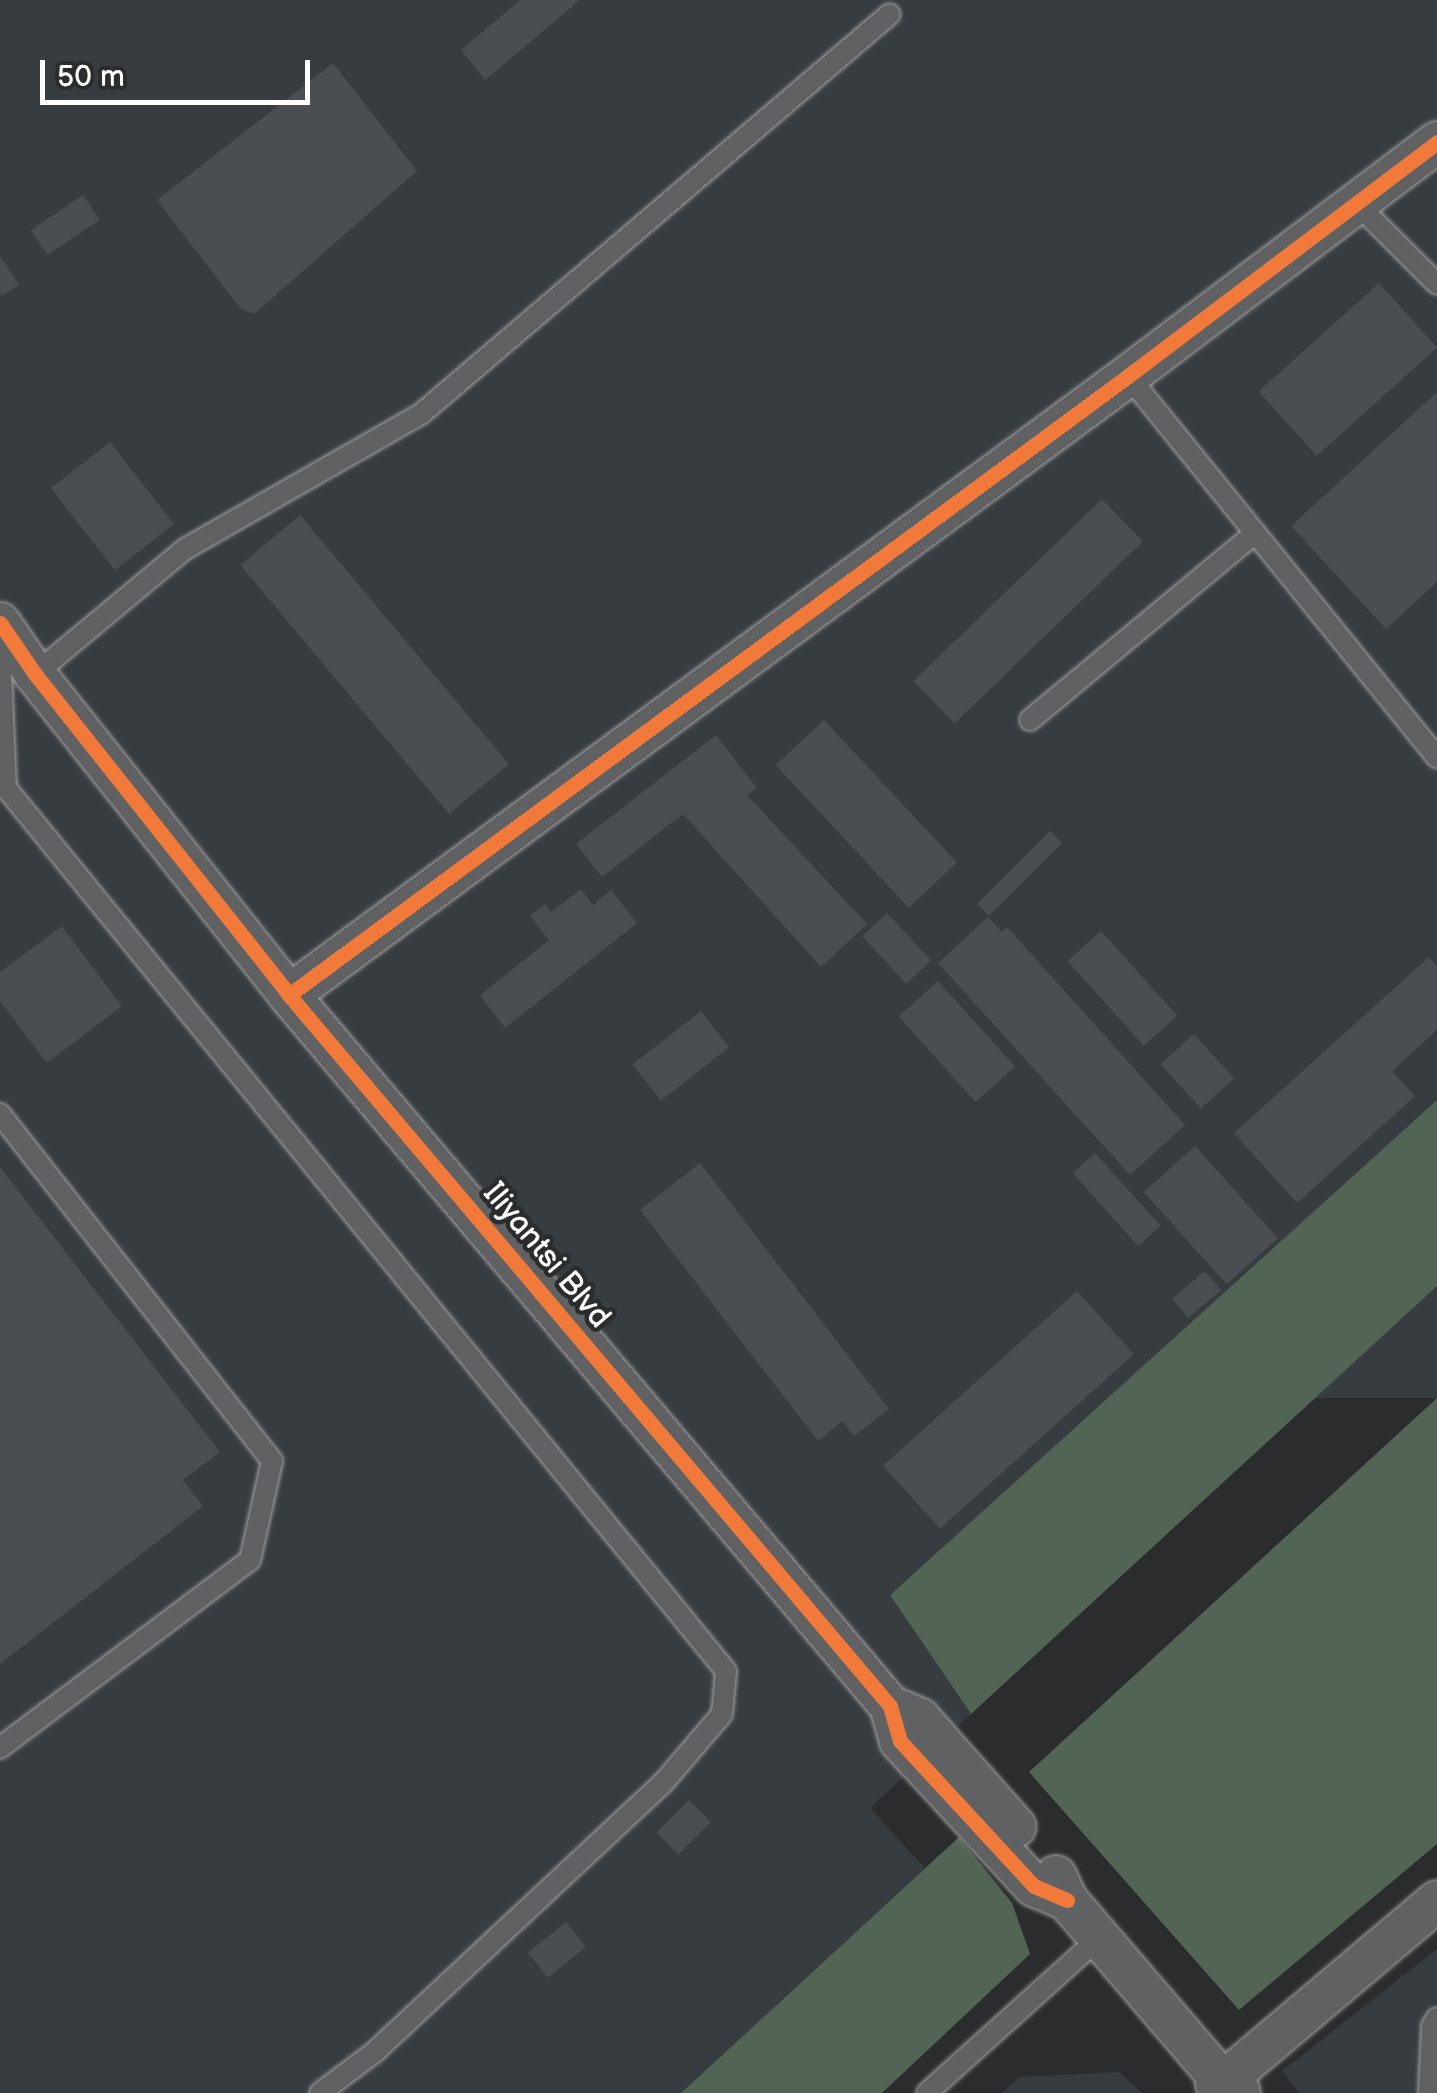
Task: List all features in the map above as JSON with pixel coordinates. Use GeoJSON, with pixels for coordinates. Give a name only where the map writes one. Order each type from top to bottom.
{"type":"FeatureCollection","features":[{"type":"Feature","properties":{"kind":"street"},"geometry":{"type":"LineString","coordinates":[[289,995],[1128,376],[1354,201],[1437,142]]}},
{"type":"Feature","properties":{"kind":"street","name":"Iliyantsi Blvd"},"geometry":{"type":"LineString","coordinates":[[0,624],[34,674],[289,995],[890,1706],[920,1720],[1052,1867],[1067,1900],[1227,2088]]}},
{"type":"Feature","properties":{"kind":"street"},"geometry":{"type":"LineString","coordinates":[[1227,2088],[1437,1902]]}},
{"type":"Feature","properties":{"kind":"lane"},"geometry":{"type":"LineString","coordinates":[[34,674],[185,549],[421,414],[890,14]]}},
{"type":"Feature","properties":{"kind":"lane"},"geometry":{"type":"LineString","coordinates":[[1354,201],[1437,284]]}},
{"type":"Feature","properties":{"kind":"lane"},"geometry":{"type":"LineString","coordinates":[[1128,376],[1437,757]]}},
{"type":"Feature","properties":{"kind":"lane"},"geometry":{"type":"LineString","coordinates":[[1030,720],[1254,534]]}},
{"type":"Feature","properties":{"kind":"lane"},"geometry":{"type":"LineString","coordinates":[[0,645],[3,791],[726,1671],[722,1714],[663,1782],[376,2051],[320,2093]]}},
{"type":"Feature","properties":{"kind":"lane"},"geometry":{"type":"LineString","coordinates":[[0,1114],[272,1462],[250,1560],[0,1748]]}},
{"type":"Feature","properties":{"kind":"lane"},"geometry":{"type":"LineString","coordinates":[[927,2093],[1099,1938]]}},
{"type":"Feature","properties":{"kind":"lane"},"geometry":{"type":"LineString","coordinates":[[1429,2093],[1432,2026],[1437,2018]]}},
{"type":"Feature","properties":{"kind":"shaded area"},"geometry":{"type":"Polygon","coordinates":[[[0,0],[1437,0],[1437,1100],[890,1595],[971,1714],[870,1808],[925,1868],[681,2093],[0,2093],[0,0]]]}},
{"type":"Feature","properties":{"kind":"shaded area"},"geometry":{"type":"Polygon","coordinates":[[[854,1286],[1437,1286],[1437,1398],[854,1398],[854,1286]]]}},
{"type":"Feature","properties":{"kind":"shaded area"},"geometry":{"type":"Polygon","coordinates":[[[1437,1949],[1437,2093],[1299,2093],[1282,2071],[1437,1949]]]}},
{"type":"Feature","properties":{"kind":"shaded area"},"geometry":{"type":"Polygon","coordinates":[[[1119,2072],[1142,2093],[1002,2093],[1019,2077],[1119,2072]]]}},
{"type":"Feature","properties":{"kind":"green space"},"geometry":{"type":"Polygon","coordinates":[[[1437,1100],[1437,1286],[971,1714],[890,1595],[1437,1100]]]}},
{"type":"Feature","properties":{"kind":"green space"},"geometry":{"type":"Polygon","coordinates":[[[1437,1398],[1437,1844],[1239,2010],[1029,1772],[1437,1398]]]}},
{"type":"Feature","properties":{"kind":"green space"},"geometry":{"type":"Polygon","coordinates":[[[959,1837],[1012,1903],[1030,1954],[882,2093],[681,2093],[959,1837]]]}},
{"type":"Feature","properties":{"kind":"building"},"geometry":{"type":"Polygon","coordinates":[[[520,0],[580,0],[485,80],[461,50],[520,0]]]}},
{"type":"Feature","properties":{"kind":"building"},"geometry":{"type":"Polygon","coordinates":[[[333,63],[417,171],[254,314],[240,308],[157,200],[333,63]]]}},
{"type":"Feature","properties":{"kind":"building"},"geometry":{"type":"Polygon","coordinates":[[[83,195],[100,220],[48,255],[31,230],[83,195]]]}},
{"type":"Feature","properties":{"kind":"building"},"geometry":{"type":"Polygon","coordinates":[[[0,256],[19,285],[2,296],[0,293],[0,256]]]}},
{"type":"Feature","properties":{"kind":"building"},"geometry":{"type":"Polygon","coordinates":[[[1379,283],[1437,348],[1317,456],[1259,391],[1379,283]]]}},
{"type":"Feature","properties":{"kind":"building"},"geometry":{"type":"Polygon","coordinates":[[[1437,392],[1437,582],[1386,629],[1291,526],[1437,392]]]}},
{"type":"Feature","properties":{"kind":"building"},"geometry":{"type":"Polygon","coordinates":[[[110,442],[174,524],[115,570],[51,488],[110,442]]]}},
{"type":"Feature","properties":{"kind":"building"},"geometry":{"type":"Polygon","coordinates":[[[1102,499],[1143,541],[955,723],[914,681],[1102,499]]]}},
{"type":"Feature","properties":{"kind":"building"},"geometry":{"type":"Polygon","coordinates":[[[300,515],[509,764],[449,814],[240,565],[300,515]]]}},
{"type":"Feature","properties":{"kind":"building"},"geometry":{"type":"Polygon","coordinates":[[[824,720],[957,863],[909,908],[776,765],[824,720]]]}},
{"type":"Feature","properties":{"kind":"building"},"geometry":{"type":"Polygon","coordinates":[[[716,735],[757,788],[747,795],[867,924],[821,967],[683,814],[602,877],[576,844],[716,735]]]}},
{"type":"Feature","properties":{"kind":"building"},"geometry":{"type":"Polygon","coordinates":[[[1050,831],[1062,843],[989,916],[977,904],[1050,831]]]}},
{"type":"Feature","properties":{"kind":"building"},"geometry":{"type":"Polygon","coordinates":[[[581,889],[593,905],[611,890],[637,923],[505,1028],[480,995],[549,940],[530,916],[545,904],[551,912],[581,889]]]}},
{"type":"Feature","properties":{"kind":"building"},"geometry":{"type":"Polygon","coordinates":[[[887,913],[931,961],[906,984],[862,936],[887,913]]]}},
{"type":"Feature","properties":{"kind":"building"},"geometry":{"type":"Polygon","coordinates":[[[988,917],[1002,932],[1007,927],[1185,1125],[1130,1175],[938,963],[988,917]]]}},
{"type":"Feature","properties":{"kind":"building"},"geometry":{"type":"Polygon","coordinates":[[[62,926],[122,1006],[47,1063],[0,1001],[0,972],[62,926]]]}},
{"type":"Feature","properties":{"kind":"building"},"geometry":{"type":"Polygon","coordinates":[[[1101,931],[1177,1016],[1144,1046],[1068,961],[1101,931]]]}},
{"type":"Feature","properties":{"kind":"building"},"geometry":{"type":"Polygon","coordinates":[[[1429,957],[1437,967],[1437,1030],[1392,1071],[1415,1096],[1297,1203],[1234,1133],[1429,957]]]}},
{"type":"Feature","properties":{"kind":"building"},"geometry":{"type":"Polygon","coordinates":[[[938,981],[1015,1066],[976,1102],[899,1016],[938,981]]]}},
{"type":"Feature","properties":{"kind":"building"},"geometry":{"type":"Polygon","coordinates":[[[701,1011],[729,1047],[661,1101],[632,1065],[701,1011]]]}},
{"type":"Feature","properties":{"kind":"building"},"geometry":{"type":"Polygon","coordinates":[[[1194,1034],[1234,1079],[1201,1109],[1161,1064],[1194,1034]]]}},
{"type":"Feature","properties":{"kind":"building"},"geometry":{"type":"Polygon","coordinates":[[[1195,1146],[1278,1238],[1227,1284],[1144,1192],[1195,1146]]]}},
{"type":"Feature","properties":{"kind":"building"},"geometry":{"type":"Polygon","coordinates":[[[1095,1153],[1161,1226],[1138,1246],[1073,1173],[1095,1153]]]}},
{"type":"Feature","properties":{"kind":"building"},"geometry":{"type":"Polygon","coordinates":[[[700,1163],[889,1409],[854,1436],[842,1421],[818,1441],[640,1210],[700,1163]]]}},
{"type":"Feature","properties":{"kind":"building"},"geometry":{"type":"Polygon","coordinates":[[[0,1167],[220,1452],[183,1480],[203,1506],[0,1664],[0,1167]]]}},
{"type":"Feature","properties":{"kind":"building"},"geometry":{"type":"Polygon","coordinates":[[[1205,1271],[1221,1290],[1188,1318],[1172,1299],[1205,1271]]]}},
{"type":"Feature","properties":{"kind":"building"},"geometry":{"type":"Polygon","coordinates":[[[1077,1291],[1134,1354],[940,1529],[883,1466],[1077,1291]]]}},
{"type":"Feature","properties":{"kind":"building"},"geometry":{"type":"Polygon","coordinates":[[[689,1800],[711,1822],[678,1854],[656,1833],[689,1800]]]}},
{"type":"Feature","properties":{"kind":"building"},"geometry":{"type":"Polygon","coordinates":[[[566,1922],[586,1947],[548,1978],[528,1953],[566,1922]]]}},
{"type":"Feature","properties":{"kind":"cycle path"},"geometry":{"type":"LineString","coordinates":[[289,995],[1128,376],[1437,142]]}},
{"type":"Feature","properties":{"kind":"cycle path"},"geometry":{"type":"LineString","coordinates":[[0,623],[35,674],[289,995],[890,1706],[900,1741],[1034,1886],[1067,1900]]}}]}
